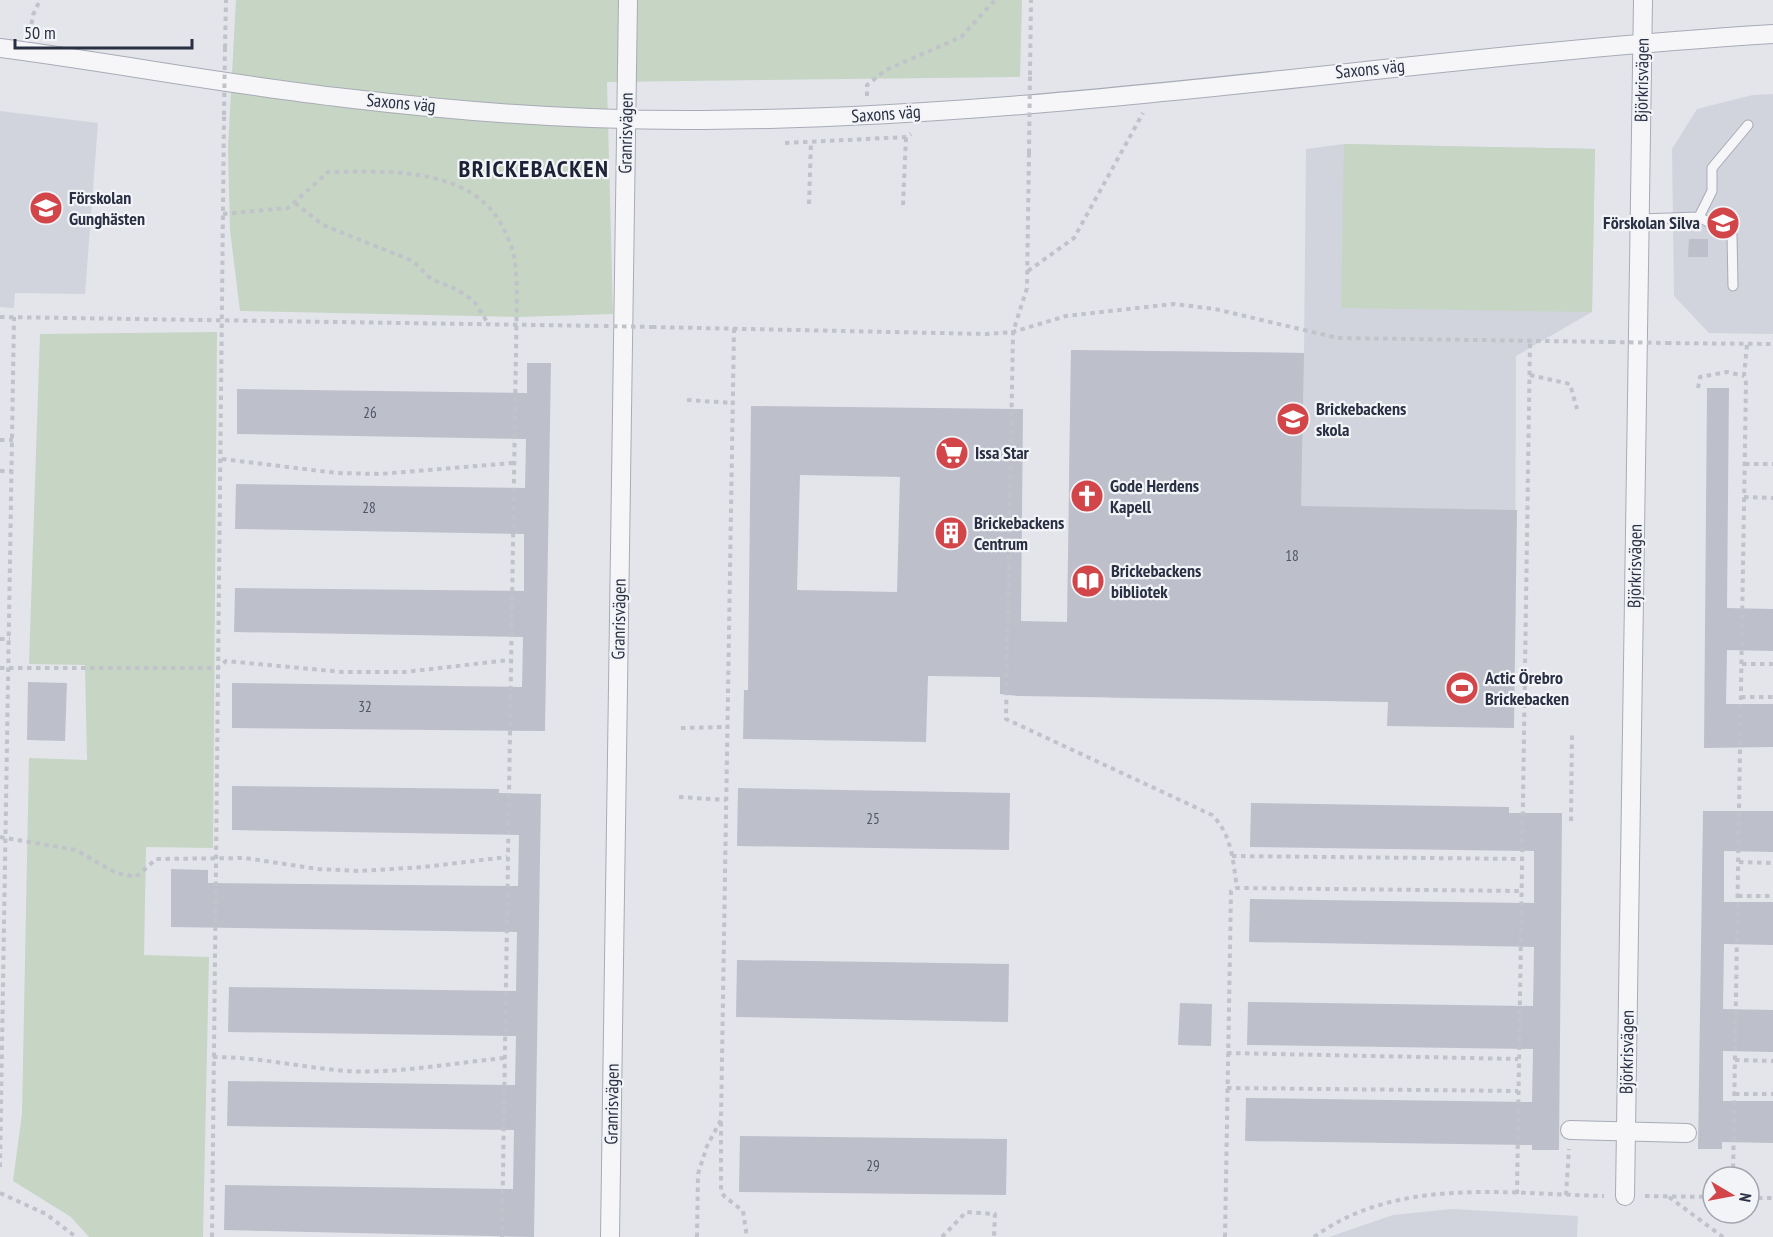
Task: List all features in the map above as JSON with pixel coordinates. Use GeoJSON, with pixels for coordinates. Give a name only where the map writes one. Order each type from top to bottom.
{"type":"FeatureCollection","features":[{"type":"Feature","properties":{"kind":"street","name":"Granrisvägen"},"geometry":{"type":"LineString","coordinates":[[610,1237],[628,0]]}},
{"type":"Feature","properties":{"kind":"street","name":"Björkrisvägen"},"geometry":{"type":"LineString","coordinates":[[1625,1196],[1643,0]]}},
{"type":"Feature","properties":{"kind":"street","name":"Saxons väg"},"geometry":{"type":"LineString","coordinates":[[0,48],[346,98],[627,120],[868,116],[1154,93],[1452,60],[1773,34]]}},
{"type":"Feature","properties":{"kind":"street"},"geometry":{"type":"LineString","coordinates":[[1570,1131],[1686,1133]]}},
{"type":"Feature","properties":{"kind":"lane"},"geometry":{"type":"LineString","coordinates":[[1698,217],[1712,191],[1712,168],[1748,125]]}},
{"type":"Feature","properties":{"kind":"lane"},"geometry":{"type":"LineString","coordinates":[[1640,219],[1698,217],[1732,235],[1733,286]]}},
{"type":"Feature","properties":{"kind":"path"},"geometry":{"type":"LineString","coordinates":[[27,52],[33,15],[40,0]]}},
{"type":"Feature","properties":{"kind":"path"},"geometry":{"type":"LineString","coordinates":[[212,1237],[226,0]]}},
{"type":"Feature","properties":{"kind":"path"},"geometry":{"type":"LineString","coordinates":[[868,139],[867,85],[886,70],[961,37],[995,0]]}},
{"type":"Feature","properties":{"kind":"path"},"geometry":{"type":"LineString","coordinates":[[1031,0],[1027,272],[1026,288],[1013,332],[1006,719],[1212,815],[1223,826],[1232,856],[1237,888]]}},
{"type":"Feature","properties":{"kind":"path"},"geometry":{"type":"LineString","coordinates":[[1027,272],[1074,238],[1154,93]]}},
{"type":"Feature","properties":{"kind":"path"},"geometry":{"type":"LineString","coordinates":[[784,143],[906,137],[913,132]]}},
{"type":"Feature","properties":{"kind":"path"},"geometry":{"type":"LineString","coordinates":[[903,205],[906,137]]}},
{"type":"Feature","properties":{"kind":"path"},"geometry":{"type":"LineString","coordinates":[[809,204],[811,142]]}},
{"type":"Feature","properties":{"kind":"path"},"geometry":{"type":"LineString","coordinates":[[223,214],[288,208],[328,172],[384,171],[448,181],[479,195],[500,218],[514,253],[517,288],[502,1237]]}},
{"type":"Feature","properties":{"kind":"path"},"geometry":{"type":"LineString","coordinates":[[295,203],[322,225],[355,240],[413,261],[431,279],[456,289],[474,301],[489,325]]}},
{"type":"Feature","properties":{"kind":"path"},"geometry":{"type":"LineString","coordinates":[[0,317],[987,334],[1013,332],[1066,316],[1174,304],[1215,309],[1338,338],[1773,344]]}},
{"type":"Feature","properties":{"kind":"path"},"geometry":{"type":"LineString","coordinates":[[0,1167],[7,868],[14,317]]}},
{"type":"Feature","properties":{"kind":"path"},"geometry":{"type":"LineString","coordinates":[[734,328],[721,1190],[724,1196],[743,1210],[747,1237]]}},
{"type":"Feature","properties":{"kind":"path"},"geometry":{"type":"LineString","coordinates":[[1516,1194],[1530,341]]}},
{"type":"Feature","properties":{"kind":"path"},"geometry":{"type":"LineString","coordinates":[[1733,1165],[1745,464],[1746,383],[1744,376],[1747,344]]}},
{"type":"Feature","properties":{"kind":"path"},"geometry":{"type":"LineString","coordinates":[[1698,388],[1700,377],[1727,372],[1744,376]]}},
{"type":"Feature","properties":{"kind":"path"},"geometry":{"type":"LineString","coordinates":[[1530,375],[1570,384],[1577,409]]}},
{"type":"Feature","properties":{"kind":"path"},"geometry":{"type":"LineString","coordinates":[[687,400],[733,404]]}},
{"type":"Feature","properties":{"kind":"path"},"geometry":{"type":"LineString","coordinates":[[0,440],[13,440]]}},
{"type":"Feature","properties":{"kind":"path"},"geometry":{"type":"LineString","coordinates":[[222,459],[337,473],[380,474],[513,463]]}},
{"type":"Feature","properties":{"kind":"path"},"geometry":{"type":"LineString","coordinates":[[1745,464],[1773,464]]}},
{"type":"Feature","properties":{"kind":"path"},"geometry":{"type":"LineString","coordinates":[[0,471],[12,471]]}},
{"type":"Feature","properties":{"kind":"path"},"geometry":{"type":"LineString","coordinates":[[1744,497],[1773,498]]}},
{"type":"Feature","properties":{"kind":"path"},"geometry":{"type":"LineString","coordinates":[[0,639],[10,639]]}},
{"type":"Feature","properties":{"kind":"path"},"geometry":{"type":"LineString","coordinates":[[0,668],[218,668],[226,660],[343,672],[404,672],[510,660]]}},
{"type":"Feature","properties":{"kind":"path"},"geometry":{"type":"LineString","coordinates":[[1742,664],[1773,664]]}},
{"type":"Feature","properties":{"kind":"path"},"geometry":{"type":"LineString","coordinates":[[1741,697],[1773,697]]}},
{"type":"Feature","properties":{"kind":"path"},"geometry":{"type":"LineString","coordinates":[[681,728],[727,727]]}},
{"type":"Feature","properties":{"kind":"path"},"geometry":{"type":"LineString","coordinates":[[1572,733],[1572,821]]}},
{"type":"Feature","properties":{"kind":"path"},"geometry":{"type":"LineString","coordinates":[[679,797],[726,800]]}},
{"type":"Feature","properties":{"kind":"path"},"geometry":{"type":"LineString","coordinates":[[0,837],[76,850],[116,873],[136,877],[156,859],[245,858],[318,869],[360,871],[424,867],[508,857]]}},
{"type":"Feature","properties":{"kind":"path"},"geometry":{"type":"LineString","coordinates":[[1232,856],[1522,859]]}},
{"type":"Feature","properties":{"kind":"path"},"geometry":{"type":"LineString","coordinates":[[1739,862],[1773,863]]}},
{"type":"Feature","properties":{"kind":"path"},"geometry":{"type":"LineString","coordinates":[[0,868],[7,868]]}},
{"type":"Feature","properties":{"kind":"path"},"geometry":{"type":"LineString","coordinates":[[1225,1237],[1229,899],[1231,891],[1237,888],[1521,891]]}},
{"type":"Feature","properties":{"kind":"path"},"geometry":{"type":"LineString","coordinates":[[1738,896],[1773,896]]}},
{"type":"Feature","properties":{"kind":"path"},"geometry":{"type":"LineString","coordinates":[[1227,1053],[1518,1059]]}},
{"type":"Feature","properties":{"kind":"path"},"geometry":{"type":"LineString","coordinates":[[213,1057],[247,1057],[346,1071],[381,1071],[504,1058]]}},
{"type":"Feature","properties":{"kind":"path"},"geometry":{"type":"LineString","coordinates":[[1735,1060],[1773,1061]]}},
{"type":"Feature","properties":{"kind":"path"},"geometry":{"type":"LineString","coordinates":[[1227,1088],[1518,1091]]}},
{"type":"Feature","properties":{"kind":"path"},"geometry":{"type":"LineString","coordinates":[[1735,1094],[1773,1094]]}},
{"type":"Feature","properties":{"kind":"path"},"geometry":{"type":"LineString","coordinates":[[697,1237],[700,1168],[707,1146],[722,1120]]}},
{"type":"Feature","properties":{"kind":"path"},"geometry":{"type":"LineString","coordinates":[[1566,1195],[1570,1131]]}},
{"type":"Feature","properties":{"kind":"path"},"geometry":{"type":"LineString","coordinates":[[0,1193],[46,1214],[76,1237]]}},
{"type":"Feature","properties":{"kind":"path"},"geometry":{"type":"LineString","coordinates":[[1314,1237],[1345,1218],[1395,1200],[1446,1194],[1701,1197]]}},
{"type":"Feature","properties":{"kind":"path"},"geometry":{"type":"LineString","coordinates":[[1668,1196],[1723,1237]]}},
{"type":"Feature","properties":{"kind":"path"},"geometry":{"type":"LineString","coordinates":[[942,1237],[966,1212],[995,1214],[994,1237]]}},
{"type":"Feature","properties":{"kind":"shaded area","name":"Förskolan Silva"},"geometry":{"type":"Polygon","coordinates":[[[1773,94],[1773,334],[1709,333],[1674,296],[1672,149],[1697,109],[1753,95],[1773,94]]]}},
{"type":"Feature","properties":{"kind":"shaded area","name":"Förskolan Gunghästen"},"geometry":{"type":"Polygon","coordinates":[[[0,111],[98,123],[85,294],[15,293],[14,308],[0,307],[0,111]]]}},
{"type":"Feature","properties":{"kind":"shaded area","name":"Brickebackens skola"},"geometry":{"type":"Polygon","coordinates":[[[1344,144],[1595,149],[1592,312],[1516,356],[1515,661],[1388,658],[1388,702],[1110,698],[1114,483],[1069,482],[1071,350],[1304,353],[1306,149],[1344,144]]]}},
{"type":"Feature","properties":{"kind":"shaded area"},"geometry":{"type":"Polygon","coordinates":[[[1452,1209],[1578,1216],[1577,1237],[1329,1237],[1393,1215],[1452,1209]]]}},
{"type":"Feature","properties":{"kind":"green space"},"geometry":{"type":"Polygon","coordinates":[[[236,0],[1022,0],[1020,77],[607,82],[613,314],[517,317],[240,311],[230,230],[228,148],[236,0]]]}},
{"type":"Feature","properties":{"kind":"green space"},"geometry":{"type":"Polygon","coordinates":[[[1344,144],[1595,149],[1592,312],[1341,308],[1344,144]]]}},
{"type":"Feature","properties":{"kind":"green space"},"geometry":{"type":"Polygon","coordinates":[[[217,332],[213,848],[146,847],[144,955],[209,957],[203,1237],[89,1237],[71,1217],[13,1181],[22,1114],[29,758],[87,760],[85,665],[29,664],[40,334],[217,332]]]}},
{"type":"Feature","properties":{"kind":"building"},"geometry":{"type":"Polygon","coordinates":[[[1689,239],[1708,239],[1708,257],[1688,257],[1689,239]]]}},
{"type":"Feature","properties":{"kind":"building"},"geometry":{"type":"Polygon","coordinates":[[[1071,350],[1304,353],[1301,506],[1517,510],[1514,728],[1387,726],[1388,702],[1019,696],[1000,694],[1000,677],[928,676],[926,742],[743,739],[744,690],[748,690],[751,406],[1023,409],[1021,621],[1067,622],[1071,350]],[[800,475],[797,590],[897,592],[900,477],[800,475]]]}},
{"type":"Feature","properties":{"kind":"building"},"geometry":{"type":"Polygon","coordinates":[[[527,363],[551,363],[545,731],[232,728],[232,683],[522,687],[523,637],[234,632],[235,588],[524,591],[524,534],[235,529],[236,484],[525,488],[526,439],[237,434],[237,389],[527,393],[527,363]]]}},
{"type":"Feature","properties":{"kind":"building"},"geometry":{"type":"Polygon","coordinates":[[[1707,388],[1729,388],[1727,608],[1773,609],[1773,651],[1727,650],[1726,704],[1773,704],[1773,747],[1704,748],[1707,388]]]}},
{"type":"Feature","properties":{"kind":"building"},"geometry":{"type":"Polygon","coordinates":[[[28,682],[67,683],[65,741],[27,740],[28,682]]]}},
{"type":"Feature","properties":{"kind":"building"},"geometry":{"type":"Polygon","coordinates":[[[232,786],[499,789],[499,793],[541,794],[534,1237],[224,1230],[225,1185],[513,1189],[514,1130],[227,1126],[228,1081],[515,1085],[516,1036],[228,1032],[229,987],[516,991],[517,932],[171,927],[171,869],[208,870],[208,883],[518,886],[519,835],[232,830],[232,786]]]}},
{"type":"Feature","properties":{"kind":"building"},"geometry":{"type":"Polygon","coordinates":[[[738,788],[1010,793],[1009,850],[737,846],[738,788]]]}},
{"type":"Feature","properties":{"kind":"building"},"geometry":{"type":"Polygon","coordinates":[[[1251,803],[1509,807],[1509,813],[1562,813],[1559,1150],[1532,1150],[1532,1145],[1245,1141],[1246,1098],[1532,1102],[1533,1049],[1247,1045],[1248,1002],[1533,1006],[1534,947],[1249,942],[1250,899],[1534,903],[1534,851],[1250,847],[1251,803]]]}},
{"type":"Feature","properties":{"kind":"building"},"geometry":{"type":"Polygon","coordinates":[[[1703,811],[1773,811],[1773,852],[1724,851],[1724,902],[1773,902],[1773,945],[1724,944],[1723,1009],[1773,1010],[1773,1052],[1723,1051],[1723,1101],[1773,1101],[1773,1143],[1722,1142],[1722,1149],[1698,1149],[1703,811]]]}},
{"type":"Feature","properties":{"kind":"building"},"geometry":{"type":"Polygon","coordinates":[[[737,960],[1009,964],[1008,1022],[736,1017],[737,960]]]}},
{"type":"Feature","properties":{"kind":"building"},"geometry":{"type":"Polygon","coordinates":[[[1180,1003],[1212,1004],[1211,1046],[1178,1045],[1180,1003]]]}},
{"type":"Feature","properties":{"kind":"building"},"geometry":{"type":"Polygon","coordinates":[[[740,1136],[1007,1139],[1006,1195],[739,1192],[740,1136]]]}},
{"type":"Feature","properties":{"kind":"place","name":"Förskolan Gunghästen"},"geometry":{"type":"Point","coordinates":[46,208]}},
{"type":"Feature","properties":{"kind":"place","name":"Förskolan Silva"},"geometry":{"type":"Point","coordinates":[1723,223]}},
{"type":"Feature","properties":{"kind":"place","name":"Brickebackens skola"},"geometry":{"type":"Point","coordinates":[1293,419]}},
{"type":"Feature","properties":{"kind":"place","name":"Issa Star"},"geometry":{"type":"Point","coordinates":[952,453]}},
{"type":"Feature","properties":{"kind":"place","name":"Gode Herdens Kapell"},"geometry":{"type":"Point","coordinates":[1087,496]}},
{"type":"Feature","properties":{"kind":"place","name":"Brickebackens Centrum"},"geometry":{"type":"Point","coordinates":[951,533]}},
{"type":"Feature","properties":{"kind":"place","name":"Brickebackens bibliotek"},"geometry":{"type":"Point","coordinates":[1088,581]}},
{"type":"Feature","properties":{"kind":"place","name":"Actic Örebro Brickebacken"},"geometry":{"type":"Point","coordinates":[1462,688]}},
{"type":"Feature","properties":{"kind":"district","name":"BRICKEBACKEN"},"geometry":{"type":"Point","coordinates":[534,169]}}]}
